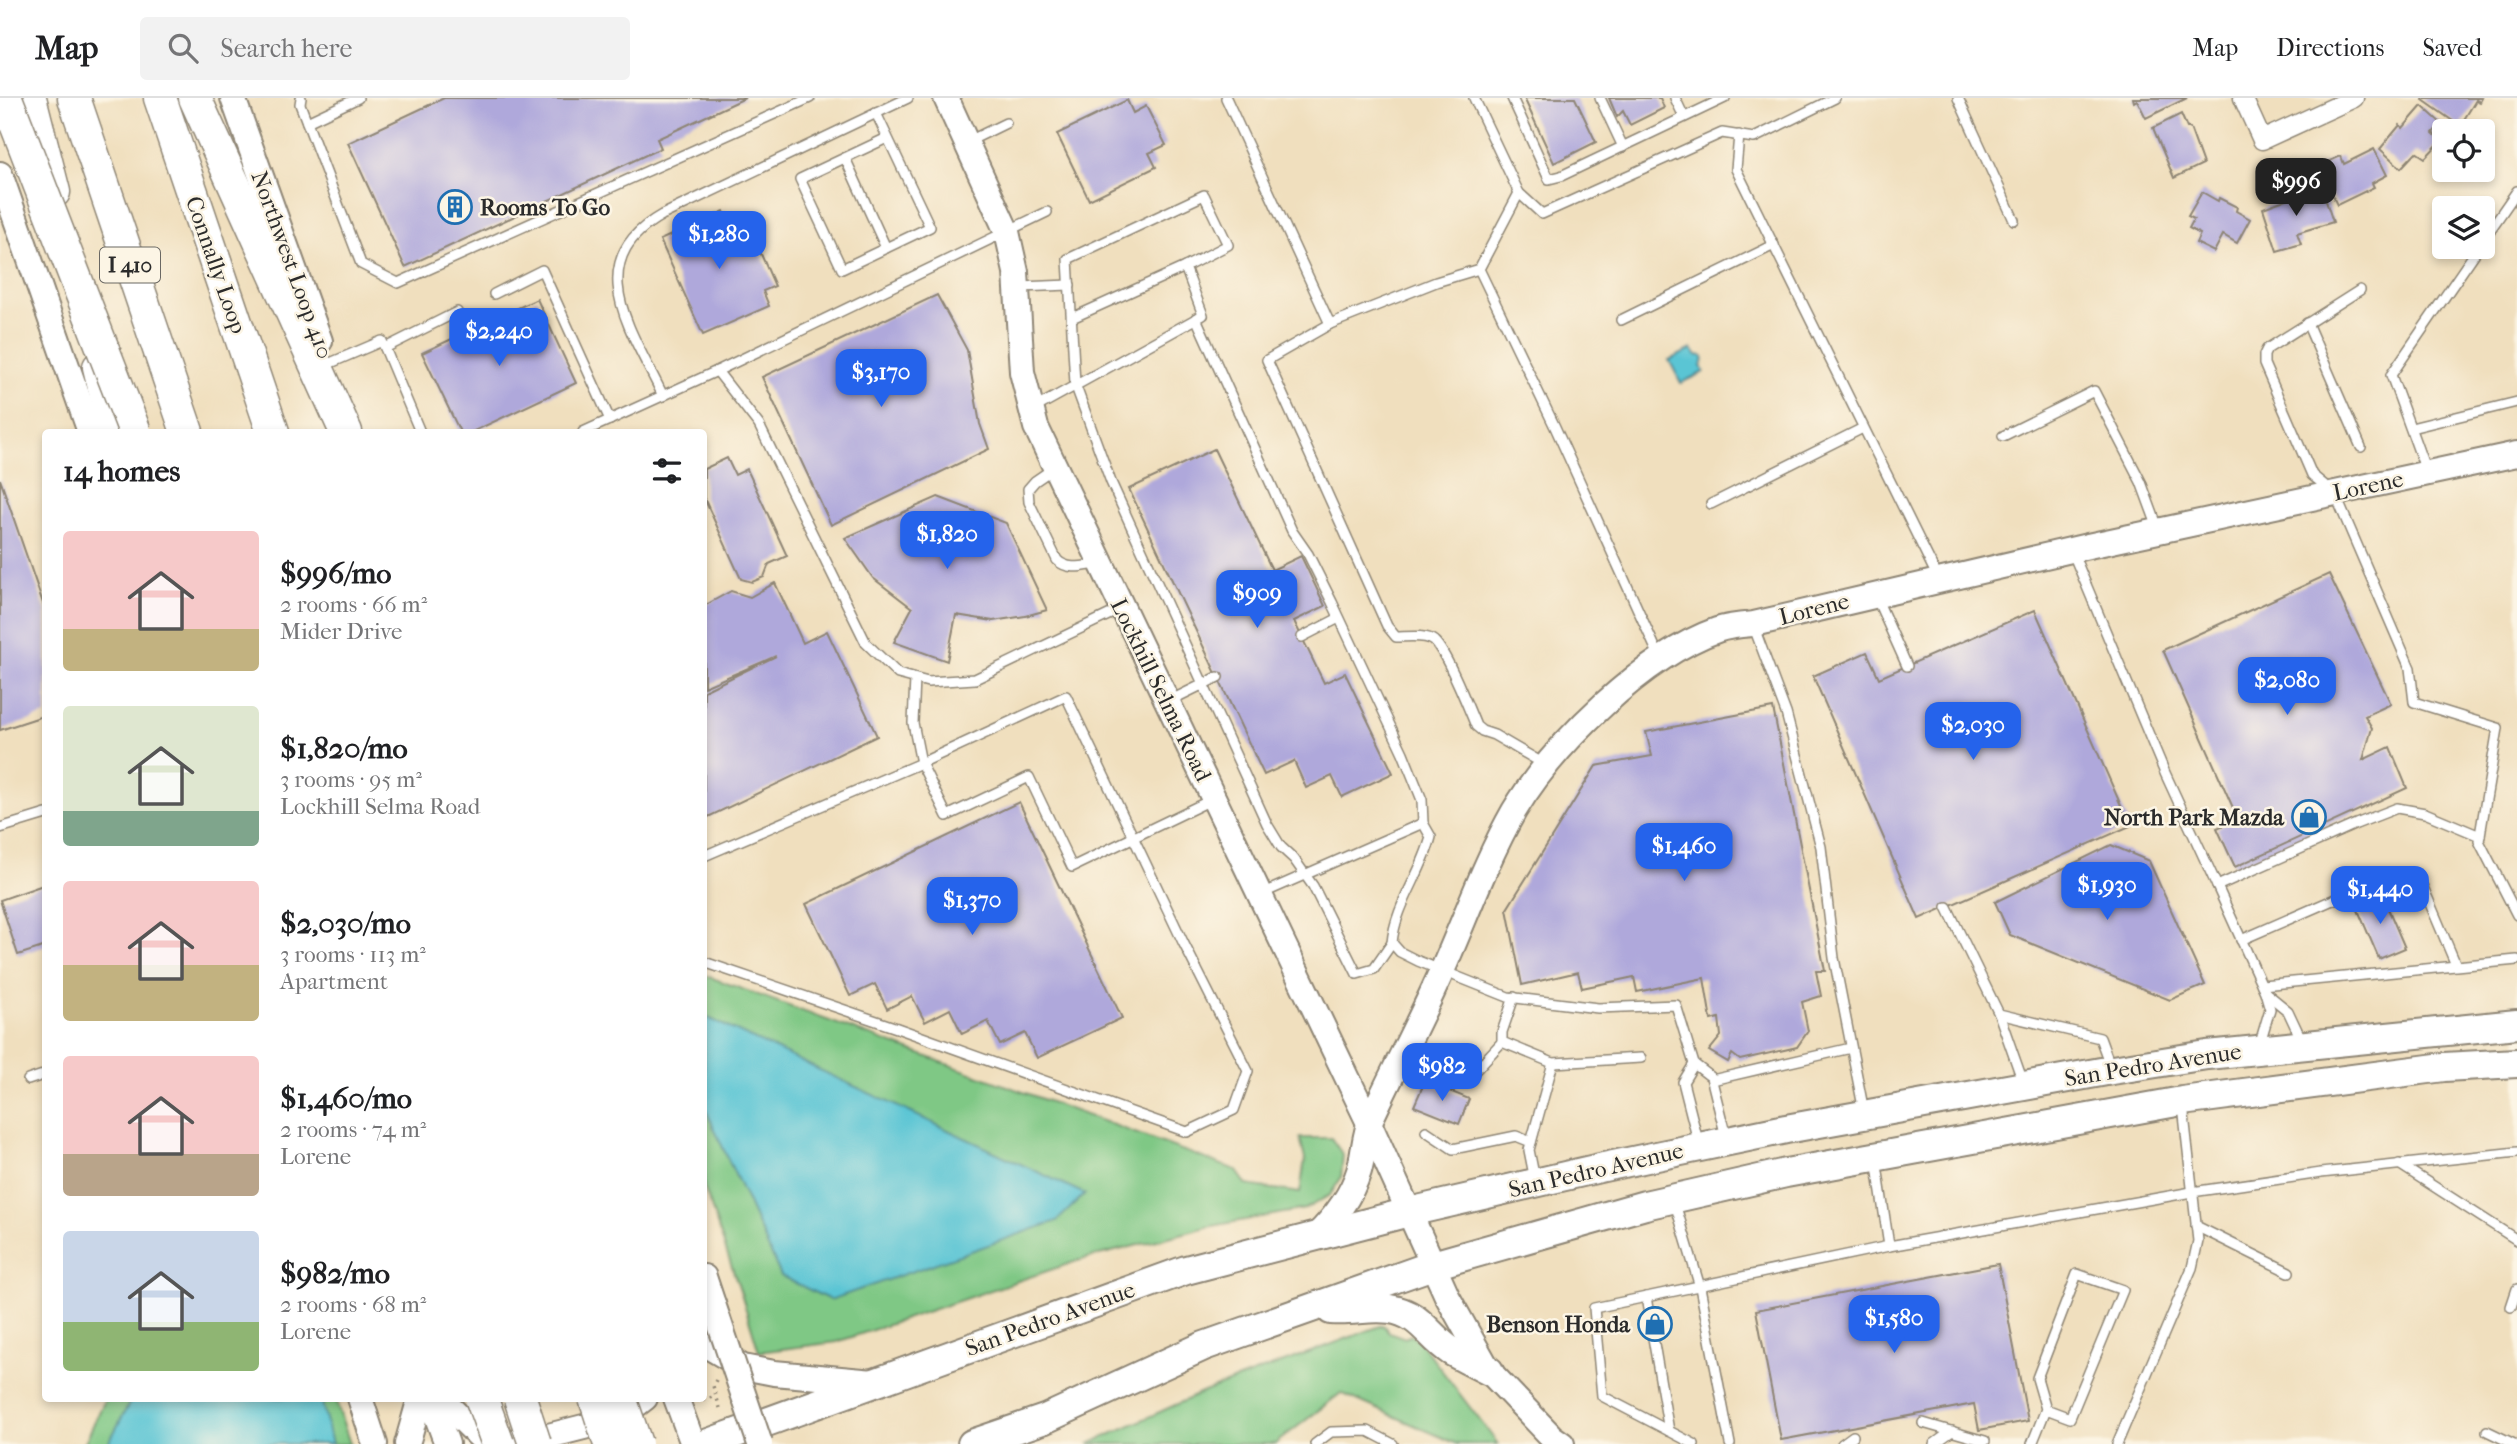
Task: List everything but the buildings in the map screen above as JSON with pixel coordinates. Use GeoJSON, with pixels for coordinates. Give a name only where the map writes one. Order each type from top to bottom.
{"type":"FeatureCollection","features":[{"type":"Feature","properties":{"kind":"highway"},"geometry":{"type":"LineString","coordinates":[[6,98],[134,429]]}},
{"type":"Feature","properties":{"kind":"highway"},"geometry":{"type":"LineString","coordinates":[[30,98],[114,429]]}},
{"type":"Feature","properties":{"kind":"highway","name":"I 410"},"geometry":{"type":"LineString","coordinates":[[74,98],[186,429]]}},
{"type":"Feature","properties":{"kind":"highway","name":"Connally Loop"},"geometry":{"type":"LineString","coordinates":[[160,98],[272,429]]}},
{"type":"Feature","properties":{"kind":"highway"},"geometry":{"type":"LineString","coordinates":[[195,98],[345,429]]}},
{"type":"Feature","properties":{"kind":"highway"},"geometry":{"type":"LineString","coordinates":[[483,1402],[498,1444]]}},
{"type":"Feature","properties":{"kind":"highway"},"geometry":{"type":"LineString","coordinates":[[521,1402],[535,1444]]}},
{"type":"Feature","properties":{"kind":"highway"},"geometry":{"type":"LineString","coordinates":[[596,1402],[610,1444]]}},
{"type":"Feature","properties":{"kind":"highway"},"geometry":{"type":"LineString","coordinates":[[621,1402],[636,1444]]}},
{"type":"Feature","properties":{"kind":"main road","name":"Northwest Loop 410"},"geometry":{"type":"LineString","coordinates":[[233,98],[352,429]]}},
{"type":"Feature","properties":{"kind":"main road","name":"Lockhill Selma Road"},"geometry":{"type":"LineString","coordinates":[[947,98],[1007,232],[1016,272],[1022,372],[1036,427],[1370,1123],[1447,1296],[1489,1371],[1554,1442]]}},
{"type":"Feature","properties":{"kind":"main road"},"geometry":{"type":"LineString","coordinates":[[2,185],[89,429]]}},
{"type":"Feature","properties":{"kind":"main road","name":"Lorene"},"geometry":{"type":"LineString","coordinates":[[1316,1236],[1341,1208],[1352,1188],[1370,1123],[1442,971],[1492,853],[1515,810],[1546,765],[1608,700],[1676,649],[1718,629],[1753,624],[2072,549],[2517,454]]}},
{"type":"Feature","properties":{"kind":"main road","name":"San Pedro Avenue"},"geometry":{"type":"LineString","coordinates":[[706,1444],[1186,1270],[1409,1212],[1728,1142],[2112,1070],[2258,1049],[2517,1024]]}},
{"type":"Feature","properties":{"kind":"main road"},"geometry":{"type":"LineString","coordinates":[[2177,1060],[2182,1101]]}},
{"type":"Feature","properties":{"kind":"main road","name":"San Pedro Avenue"},"geometry":{"type":"LineString","coordinates":[[972,1444],[1045,1419],[1204,1346],[1433,1265],[1674,1199],[1786,1173],[2119,1111],[2444,1067],[2517,1063]]}},
{"type":"Feature","properties":{"kind":"main road"},"geometry":{"type":"LineString","coordinates":[[2112,1070],[2119,1111]]}},
{"type":"Feature","properties":{"kind":"main road"},"geometry":{"type":"LineString","coordinates":[[707,1287],[760,1444]]}},
{"type":"Feature","properties":{"kind":"main road"},"geometry":{"type":"LineString","coordinates":[[1310,1308],[1350,1312],[1378,1308],[1408,1314],[1421,1322],[1449,1350],[1489,1371]]}},
{"type":"Feature","properties":{"kind":"main road"},"geometry":{"type":"LineString","coordinates":[[707,1346],[743,1367],[774,1373],[875,1382]]}},
{"type":"Feature","properties":{"kind":"main road"},"geometry":{"type":"LineString","coordinates":[[407,1444],[418,1402]]}},
{"type":"Feature","properties":{"kind":"main road"},"geometry":{"type":"LineString","coordinates":[[431,1402],[447,1444]]}},
{"type":"Feature","properties":{"kind":"main road"},"geometry":{"type":"LineString","coordinates":[[444,1402],[480,1437],[517,1444],[619,1418],[640,1402]]}},
{"type":"Feature","properties":{"kind":"main road"},"geometry":{"type":"LineString","coordinates":[[678,1402],[692,1444]]}},
{"type":"Feature","properties":{"kind":"main road"},"geometry":{"type":"LineString","coordinates":[[362,1404],[375,1444]]}},
{"type":"Feature","properties":{"kind":"street"},"geometry":{"type":"LineString","coordinates":[[2243,98],[2262,140],[2354,98]]}},
{"type":"Feature","properties":{"kind":"lane"},"geometry":{"type":"LineString","coordinates":[[301,98],[300,104],[361,264],[398,283],[810,98]]}},
{"type":"Feature","properties":{"kind":"lane"},"geometry":{"type":"LineString","coordinates":[[307,122],[358,98]]}},
{"type":"Feature","properties":{"kind":"lane"},"geometry":{"type":"LineString","coordinates":[[663,396],[621,306],[617,285],[618,268],[623,250],[631,237],[644,225],[662,215],[908,98]]}},
{"type":"Feature","properties":{"kind":"lane"},"geometry":{"type":"LineString","coordinates":[[1226,98],[1330,324]]}},
{"type":"Feature","properties":{"kind":"lane"},"geometry":{"type":"LineString","coordinates":[[1474,98],[1520,193],[1542,214],[1722,133],[1754,138],[1835,98]]}},
{"type":"Feature","properties":{"kind":"lane"},"geometry":{"type":"LineString","coordinates":[[1512,98],[1549,180],[1725,98]]}},
{"type":"Feature","properties":{"kind":"lane"},"geometry":{"type":"LineString","coordinates":[[1600,98],[1623,146]]}},
{"type":"Feature","properties":{"kind":"lane"},"geometry":{"type":"LineString","coordinates":[[1675,98],[1684,117]]}},
{"type":"Feature","properties":{"kind":"lane"},"geometry":{"type":"LineString","coordinates":[[1958,98],[2014,220]]}},
{"type":"Feature","properties":{"kind":"lane"},"geometry":{"type":"LineString","coordinates":[[876,114],[930,227],[842,269],[800,179],[887,138]]}},
{"type":"Feature","properties":{"kind":"lane"},"geometry":{"type":"LineString","coordinates":[[967,142],[1006,123]]}},
{"type":"Feature","properties":{"kind":"lane"},"geometry":{"type":"LineString","coordinates":[[1739,135],[1737,169],[1940,580]]}},
{"type":"Feature","properties":{"kind":"lane"},"geometry":{"type":"LineString","coordinates":[[845,158],[886,248]]}},
{"type":"Feature","properties":{"kind":"lane"},"geometry":{"type":"LineString","coordinates":[[2495,223],[2517,191]]}},
{"type":"Feature","properties":{"kind":"lane"},"geometry":{"type":"LineString","coordinates":[[1520,193],[1479,269],[1436,282],[1330,324],[1268,360],[1387,626],[1396,637],[1427,638],[1434,641],[1476,726],[1482,732],[1494,735],[1546,765]]}},
{"type":"Feature","properties":{"kind":"lane"},"geometry":{"type":"LineString","coordinates":[[1072,318],[1228,245],[1204,195],[1068,259],[1075,384],[1111,482],[1267,824],[1281,847],[1294,859],[1313,886],[1357,974],[1374,969],[1392,943],[1394,927],[1426,858],[1430,837],[1423,823],[1422,800],[1339,618],[1308,554],[1292,531],[1196,318]]}},
{"type":"Feature","properties":{"kind":"lane"},"geometry":{"type":"LineString","coordinates":[[590,429],[717,371],[1047,212]]}},
{"type":"Feature","properties":{"kind":"lane"},"geometry":{"type":"LineString","coordinates":[[1621,320],[1774,245]]}},
{"type":"Feature","properties":{"kind":"lane"},"geometry":{"type":"LineString","coordinates":[[2427,474],[2391,375],[2471,259]]}},
{"type":"Feature","properties":{"kind":"lane"},"geometry":{"type":"LineString","coordinates":[[1031,410],[1202,315],[1185,267]]}},
{"type":"Feature","properties":{"kind":"lane"},"geometry":{"type":"LineString","coordinates":[[1479,269],[1555,427],[1660,660]]}},
{"type":"Feature","properties":{"kind":"lane"},"geometry":{"type":"LineString","coordinates":[[494,294],[542,270],[610,420]]}},
{"type":"Feature","properties":{"kind":"lane"},"geometry":{"type":"LineString","coordinates":[[1017,288],[1070,285]]}},
{"type":"Feature","properties":{"kind":"lane"},"geometry":{"type":"LineString","coordinates":[[2360,290],[2267,349],[2264,364],[2312,475],[2335,494],[2410,668],[2414,702],[2498,728],[2479,841],[2517,915]]}},
{"type":"Feature","properties":{"kind":"lane"},"geometry":{"type":"LineString","coordinates":[[385,348],[457,312]]}},
{"type":"Feature","properties":{"kind":"lane"},"geometry":{"type":"LineString","coordinates":[[2307,323],[2361,447]]}},
{"type":"Feature","properties":{"kind":"lane"},"geometry":{"type":"LineString","coordinates":[[328,364],[382,341],[419,429]]}},
{"type":"Feature","properties":{"kind":"lane"},"geometry":{"type":"LineString","coordinates":[[717,371],[759,425],[866,643],[898,674],[928,682],[975,679],[1122,608]]}},
{"type":"Feature","properties":{"kind":"lane"},"geometry":{"type":"LineString","coordinates":[[2003,436],[2094,391],[2141,482],[2158,531]]}},
{"type":"Feature","properties":{"kind":"lane"},"geometry":{"type":"LineString","coordinates":[[2411,428],[2517,402]]}},
{"type":"Feature","properties":{"kind":"lane"},"geometry":{"type":"LineString","coordinates":[[1711,504],[1863,428]]}},
{"type":"Feature","properties":{"kind":"lane"},"geometry":{"type":"LineString","coordinates":[[1055,467],[1028,489],[1029,502],[1057,560],[1062,565],[1078,567],[1101,564]]}},
{"type":"Feature","properties":{"kind":"lane"},"geometry":{"type":"LineString","coordinates":[[2072,549],[2165,773],[2263,989],[2270,1009],[2258,1049]]}},
{"type":"Feature","properties":{"kind":"lane"},"geometry":{"type":"LineString","coordinates":[[1875,594],[1907,666]]}},
{"type":"Feature","properties":{"kind":"lane"},"geometry":{"type":"LineString","coordinates":[[1302,637],[1339,618]]}},
{"type":"Feature","properties":{"kind":"lane"},"geometry":{"type":"LineString","coordinates":[[1753,624],[1786,713],[1821,847],[1834,958],[1865,1115]]}},
{"type":"Feature","properties":{"kind":"lane"},"geometry":{"type":"LineString","coordinates":[[1167,702],[1218,677]]}},
{"type":"Feature","properties":{"kind":"lane"},"geometry":{"type":"LineString","coordinates":[[915,678],[913,723],[921,763],[947,816],[1029,777],[1072,867],[1214,799]]}},
{"type":"Feature","properties":{"kind":"lane"},"geometry":{"type":"LineString","coordinates":[[707,855],[921,763],[1066,696],[1248,1071],[1234,1110],[1187,1132],[898,1028],[707,963]]}},
{"type":"Feature","properties":{"kind":"lane"},"geometry":{"type":"LineString","coordinates":[[2217,886],[2398,808],[2425,814],[2480,836]]}},
{"type":"Feature","properties":{"kind":"lane"},"geometry":{"type":"LineString","coordinates":[[0,828],[42,815]]}},
{"type":"Feature","properties":{"kind":"lane"},"geometry":{"type":"LineString","coordinates":[[1260,894],[1423,823]]}},
{"type":"Feature","properties":{"kind":"lane"},"geometry":{"type":"LineString","coordinates":[[2241,940],[2390,875],[2409,875],[2423,887],[2456,965]]}},
{"type":"Feature","properties":{"kind":"lane"},"geometry":{"type":"LineString","coordinates":[[1947,907],[1999,1014],[2025,1085]]}},
{"type":"Feature","properties":{"kind":"lane"},"geometry":{"type":"LineString","coordinates":[[1392,943],[1400,952],[1442,971],[1514,998],[1598,1008],[1676,1006],[1694,1063],[1711,1077],[1728,1142]]}},
{"type":"Feature","properties":{"kind":"lane"},"geometry":{"type":"LineString","coordinates":[[2263,989],[2517,960]]}},
{"type":"Feature","properties":{"kind":"lane"},"geometry":{"type":"LineString","coordinates":[[2263,989],[2288,1011],[2303,1045]]}},
{"type":"Feature","properties":{"kind":"lane"},"geometry":{"type":"LineString","coordinates":[[1472,1074],[1502,1042],[1502,1032],[1514,998]]}},
{"type":"Feature","properties":{"kind":"lane"},"geometry":{"type":"LineString","coordinates":[[1999,1014],[2100,1038],[2112,1070]]}},
{"type":"Feature","properties":{"kind":"lane"},"geometry":{"type":"LineString","coordinates":[[1502,1042],[1553,1063],[1640,1058]]}},
{"type":"Feature","properties":{"kind":"lane"},"geometry":{"type":"LineString","coordinates":[[1712,1080],[1852,1048]]}},
{"type":"Feature","properties":{"kind":"lane"},"geometry":{"type":"LineString","coordinates":[[1536,1183],[1529,1150],[1553,1063]]}},
{"type":"Feature","properties":{"kind":"lane"},"geometry":{"type":"LineString","coordinates":[[1694,1063],[1684,1082],[1699,1148]]}},
{"type":"Feature","properties":{"kind":"lane"},"geometry":{"type":"LineString","coordinates":[[28,1080],[42,1075]]}},
{"type":"Feature","properties":{"kind":"lane"},"geometry":{"type":"LineString","coordinates":[[2120,1443],[2192,1268],[2198,1241],[2182,1101]]}},
{"type":"Feature","properties":{"kind":"lane"},"geometry":{"type":"LineString","coordinates":[[1426,1131],[1453,1149],[1516,1136],[1531,1142]]}},
{"type":"Feature","properties":{"kind":"lane"},"geometry":{"type":"LineString","coordinates":[[1694,1444],[1602,1396],[1594,1308],[1889,1246],[2193,1192],[2321,1173],[2517,1152]]}},
{"type":"Feature","properties":{"kind":"lane"},"geometry":{"type":"LineString","coordinates":[[1876,1157],[1889,1246]]}},
{"type":"Feature","properties":{"kind":"lane"},"geometry":{"type":"LineString","coordinates":[[2399,1164],[2517,1240]]}},
{"type":"Feature","properties":{"kind":"lane"},"geometry":{"type":"LineString","coordinates":[[1674,1199],[1700,1287],[1730,1444]]}},
{"type":"Feature","properties":{"kind":"lane"},"geometry":{"type":"LineString","coordinates":[[2196,1226],[2289,1272]]}},
{"type":"Feature","properties":{"kind":"lane"},"geometry":{"type":"LineString","coordinates":[[2032,1444],[2046,1409],[2037,1378],[2077,1274],[2123,1290],[2070,1418],[2046,1409]]}},
{"type":"Feature","properties":{"kind":"lane"},"geometry":{"type":"LineString","coordinates":[[2511,1307],[2517,1289]]}},
{"type":"Feature","properties":{"kind":"lane"},"geometry":{"type":"LineString","coordinates":[[1646,1297],[1669,1431]]}},
{"type":"Feature","properties":{"kind":"lane"},"geometry":{"type":"LineString","coordinates":[[1923,1423],[1996,1444]]}},
{"type":"Feature","properties":{"kind":"lane"},"geometry":{"type":"LineString","coordinates":[[1315,1444],[1331,1432],[1368,1431],[1392,1444]]}},
{"type":"Feature","properties":{"kind":"lane"},"geometry":{"type":"LineString","coordinates":[[1934,1444],[1952,1431]]}},
{"type":"Feature","properties":{"kind":"lane"},"geometry":{"type":"LineString","coordinates":[[2487,1431],[2514,1444]]}},
{"type":"Feature","properties":{"kind":"lane"},"geometry":{"type":"LineString","coordinates":[[1842,1444],[1853,1436]]}},
{"type":"Feature","properties":{"kind":"path"},"geometry":{"type":"LineString","coordinates":[[707,1399],[716,1396]]}},
{"type":"Feature","properties":{"kind":"green space"},"geometry":{"type":"Polygon","coordinates":[[[707,976],[1236,1170],[1247,1185],[1300,1193],[1305,1159],[1300,1138],[1331,1138],[1343,1155],[1341,1178],[1330,1195],[1305,1209],[1207,1227],[1077,1261],[837,1342],[759,1352],[707,1196],[707,976]]]}},
{"type":"Feature","properties":{"kind":"green space"},"geometry":{"type":"Polygon","coordinates":[[[1383,1325],[1389,1332],[1405,1338],[1411,1334],[1419,1341],[1498,1444],[1457,1444],[1341,1393],[1275,1444],[1089,1444],[1204,1392],[1383,1325]]]}},
{"type":"Feature","properties":{"kind":"green space"},"geometry":{"type":"Polygon","coordinates":[[[104,1402],[336,1402],[350,1444],[84,1444],[104,1402]]]}},
{"type":"Feature","properties":{"kind":"water"},"geometry":{"type":"Polygon","coordinates":[[[1692,349],[1704,359],[1701,366],[1704,372],[1681,383],[1669,360],[1692,349]]]}},
{"type":"Feature","properties":{"kind":"water"},"geometry":{"type":"Polygon","coordinates":[[[707,1017],[1085,1194],[1057,1221],[830,1300],[781,1276],[707,1113],[707,1017]]]}},
{"type":"Feature","properties":{"kind":"water"},"geometry":{"type":"Polygon","coordinates":[[[130,1402],[322,1402],[332,1444],[108,1444],[130,1402]]]}},
{"type":"Feature","properties":{"kind":"place","name":"Rooms To Go"},"geometry":{"type":"Point","coordinates":[455,207]}},
{"type":"Feature","properties":{"kind":"place","name":"North Park Mazda"},"geometry":{"type":"Point","coordinates":[2309,817]}},
{"type":"Feature","properties":{"kind":"place","name":"Benson Honda"},"geometry":{"type":"Point","coordinates":[1655,1324]}}]}
